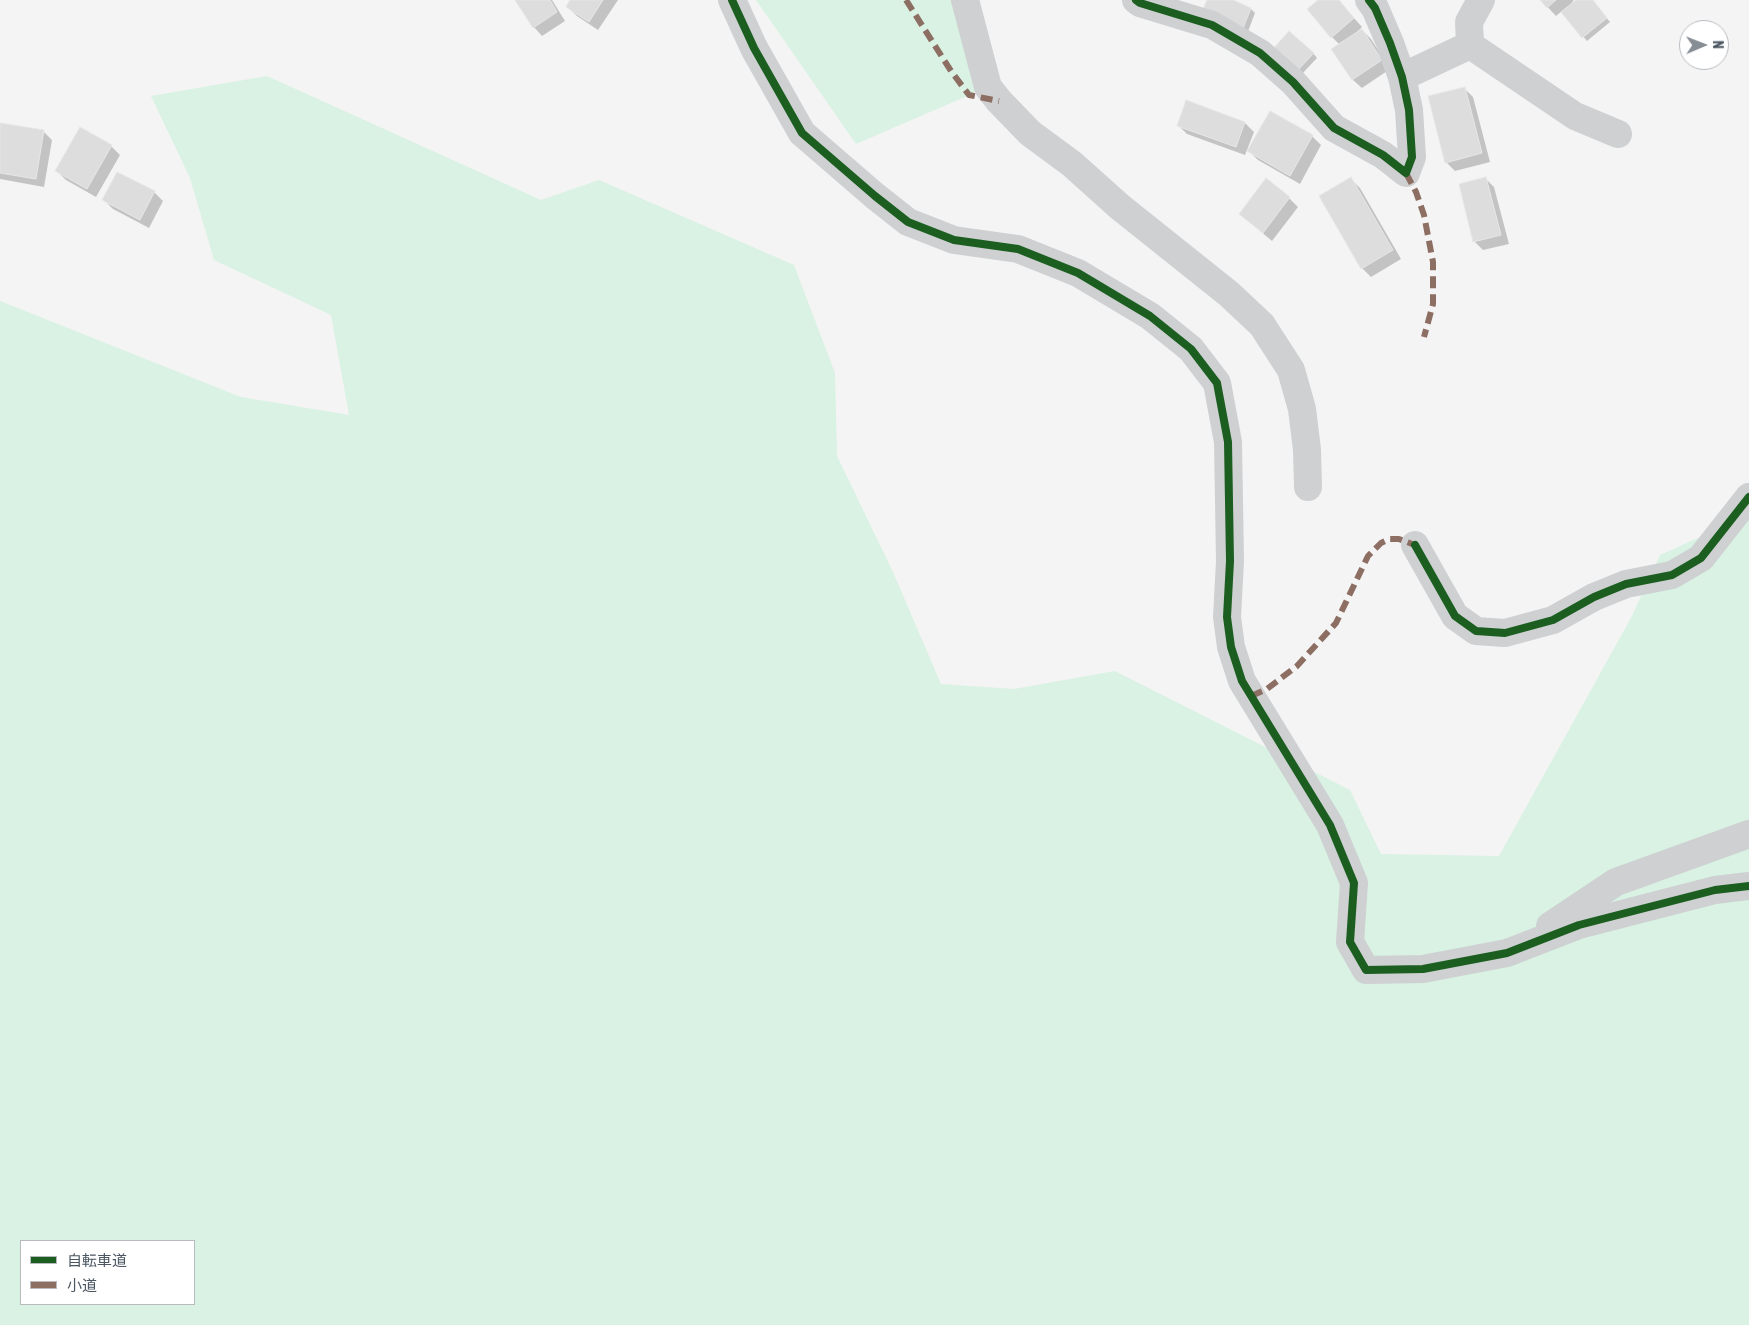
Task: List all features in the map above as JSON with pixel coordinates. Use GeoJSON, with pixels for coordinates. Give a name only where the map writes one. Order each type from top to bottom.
{"type":"FeatureCollection","features":[{"type":"Feature","properties":{"kind":"street"},"geometry":{"type":"LineString","coordinates":[[732,0],[754,48],[802,132],[875,196],[908,222],[954,240],[1018,249],[1078,273],[1150,316],[1191,349],[1217,383],[1228,442],[1230,561],[1227,617],[1231,647],[1242,681],[1330,825],[1354,883],[1350,942],[1366,970],[1423,969],[1507,953],[1579,925],[1715,890],[1749,886]]}},
{"type":"Feature","properties":{"kind":"street"},"geometry":{"type":"LineString","coordinates":[[965,0],[988,87],[1000,101],[1030,133],[1072,164],[1120,208],[1229,294],[1262,325],[1291,370],[1302,409],[1307,450],[1308,487]]}},
{"type":"Feature","properties":{"kind":"street"},"geometry":{"type":"LineString","coordinates":[[1136,0],[1140,3],[1212,26],[1260,54],[1293,82],[1334,128],[1383,155],[1406,173],[1412,157],[1409,110],[1402,77],[1390,43],[1375,8],[1369,0]]}},
{"type":"Feature","properties":{"kind":"street"},"geometry":{"type":"LineString","coordinates":[[1470,45],[1470,22],[1481,0]]}},
{"type":"Feature","properties":{"kind":"street"},"geometry":{"type":"LineString","coordinates":[[1402,77],[1470,45]]}},
{"type":"Feature","properties":{"kind":"street"},"geometry":{"type":"LineString","coordinates":[[1470,45],[1575,116],[1618,134]]}},
{"type":"Feature","properties":{"kind":"street"},"geometry":{"type":"LineString","coordinates":[[1415,545],[1455,616],[1476,630],[1505,633],[1553,620],[1594,597],[1626,584],[1672,575],[1702,558],[1749,497]]}},
{"type":"Feature","properties":{"kind":"street"},"geometry":{"type":"LineString","coordinates":[[1507,953],[1616,882],[1749,834]]}},
{"type":"Feature","properties":{"kind":"green space"},"geometry":{"type":"Polygon","coordinates":[[[756,0],[968,0],[988,87],[856,144],[756,0]]]}},
{"type":"Feature","properties":{"kind":"green space"},"geometry":{"type":"Polygon","coordinates":[[[267,76],[541,200],[599,180],[794,265],[835,373],[837,456],[893,572],[941,684],[1014,689],[1115,671],[1350,790],[1381,854],[1499,856],[1632,616],[1660,555],[1749,515],[1749,1325],[0,1325],[0,301],[241,397],[349,415],[331,315],[214,260],[190,178],[151,96],[267,76]]]}},
{"type":"Feature","properties":{"kind":"building"},"geometry":{"type":"Polygon","coordinates":[[[515,0],[550,0],[557,12],[533,28],[515,0]]]}},
{"type":"Feature","properties":{"kind":"building"},"geometry":{"type":"Polygon","coordinates":[[[570,0],[603,0],[589,22],[566,7],[570,0]]]}},
{"type":"Feature","properties":{"kind":"building"},"geometry":{"type":"Polygon","coordinates":[[[1207,0],[1233,0],[1251,8],[1242,31],[1201,14],[1207,0]]]}},
{"type":"Feature","properties":{"kind":"building"},"geometry":{"type":"Polygon","coordinates":[[[1318,0],[1339,0],[1354,18],[1331,38],[1307,9],[1318,0]]]}},
{"type":"Feature","properties":{"kind":"building"},"geometry":{"type":"Polygon","coordinates":[[[1540,0],[1556,0],[1547,8],[1540,0]]]}},
{"type":"Feature","properties":{"kind":"building"},"geometry":{"type":"Polygon","coordinates":[[[1576,0],[1593,0],[1607,18],[1582,38],[1561,12],[1576,0]]]}},
{"type":"Feature","properties":{"kind":"building"},"geometry":{"type":"Polygon","coordinates":[[[1362,29],[1382,60],[1352,80],[1331,49],[1362,29]]]}},
{"type":"Feature","properties":{"kind":"building"},"geometry":{"type":"Polygon","coordinates":[[[1289,31],[1314,53],[1296,72],[1272,50],[1289,31]]]}},
{"type":"Feature","properties":{"kind":"building"},"geometry":{"type":"Polygon","coordinates":[[[1465,87],[1482,153],[1445,163],[1428,96],[1465,87]]]}},
{"type":"Feature","properties":{"kind":"building"},"geometry":{"type":"Polygon","coordinates":[[[1186,100],[1245,122],[1236,147],[1177,126],[1186,100]]]}},
{"type":"Feature","properties":{"kind":"building"},"geometry":{"type":"Polygon","coordinates":[[[1270,111],[1313,135],[1290,176],[1247,151],[1270,111]]]}},
{"type":"Feature","properties":{"kind":"building"},"geometry":{"type":"Polygon","coordinates":[[[0,123],[44,130],[36,179],[0,173],[0,123]]]}},
{"type":"Feature","properties":{"kind":"building"},"geometry":{"type":"Polygon","coordinates":[[[80,127],[112,145],[87,189],[55,171],[80,127]]]}},
{"type":"Feature","properties":{"kind":"building"},"geometry":{"type":"Polygon","coordinates":[[[117,172],[155,191],[140,220],[102,200],[117,172]]]}},
{"type":"Feature","properties":{"kind":"building"},"geometry":{"type":"Polygon","coordinates":[[[1351,177],[1393,250],[1361,269],[1319,196],[1351,177]]]}},
{"type":"Feature","properties":{"kind":"building"},"geometry":{"type":"Polygon","coordinates":[[[1486,177],[1501,235],[1473,242],[1459,184],[1486,177]]]}},
{"type":"Feature","properties":{"kind":"building"},"geometry":{"type":"Polygon","coordinates":[[[1266,178],[1290,197],[1263,233],[1239,214],[1266,178]]]}},
{"type":"Feature","properties":{"kind":"marked path"},"geometry":{"type":"LineString","coordinates":[[906,0],[951,71],[969,95],[999,101]]}},
{"type":"Feature","properties":{"kind":"marked path"},"geometry":{"type":"LineString","coordinates":[[1406,173],[1416,192],[1424,215],[1433,262],[1433,304],[1424,337]]}},
{"type":"Feature","properties":{"kind":"marked path"},"geometry":{"type":"LineString","coordinates":[[1251,696],[1267,689],[1297,666],[1336,623],[1368,556],[1381,543],[1390,539],[1399,539],[1415,545]]}},
{"type":"Feature","properties":{"kind":"cycle path"},"geometry":{"type":"LineString","coordinates":[[732,0],[754,48],[802,133],[875,196],[908,222],[954,240],[1018,249],[1078,273],[1150,316],[1191,349],[1217,383],[1228,442],[1230,561],[1227,617],[1231,647],[1242,681],[1330,825],[1354,883],[1350,942],[1366,970],[1423,969],[1507,953],[1579,925],[1715,890],[1749,886]]}},
{"type":"Feature","properties":{"kind":"cycle path"},"geometry":{"type":"LineString","coordinates":[[1136,0],[1140,3],[1212,25],[1260,53],[1293,82],[1334,128],[1383,155],[1406,173],[1412,157],[1409,110],[1402,77],[1390,43],[1375,8],[1369,0]]}},
{"type":"Feature","properties":{"kind":"cycle path"},"geometry":{"type":"LineString","coordinates":[[1415,545],[1455,616],[1476,631],[1505,633],[1553,620],[1594,597],[1626,584],[1672,575],[1701,558],[1749,497]]}}]}
